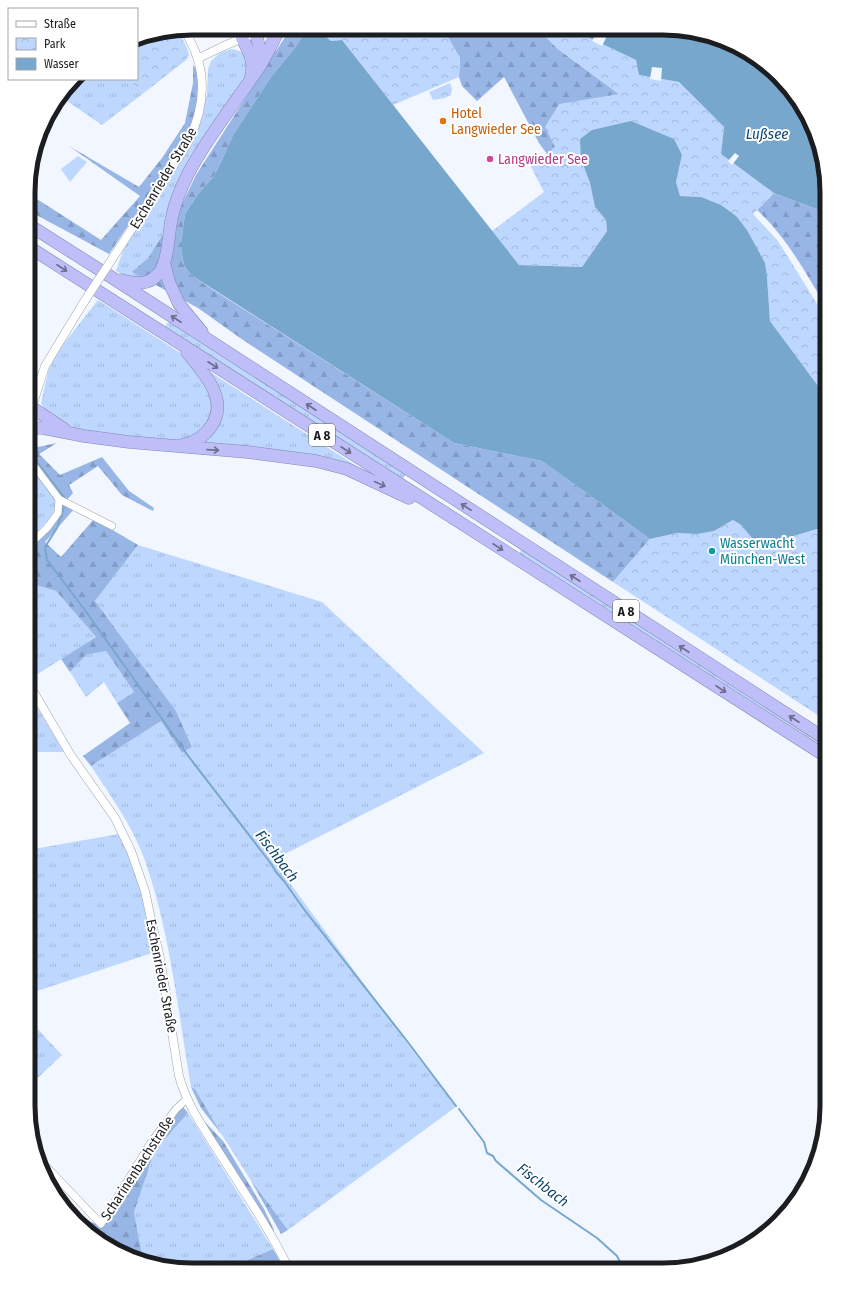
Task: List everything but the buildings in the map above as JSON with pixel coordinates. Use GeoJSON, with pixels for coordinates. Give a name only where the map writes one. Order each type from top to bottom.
{"type":"FeatureCollection","features":[{"type":"Feature","properties":{"kind":"highway"},"geometry":{"type":"LineString","coordinates":[[256,35],[261,56],[260,65]]}},
{"type":"Feature","properties":{"kind":"highway"},"geometry":{"type":"LineString","coordinates":[[110,277],[140,284],[149,282],[160,272],[164,263],[172,216],[180,190],[205,145],[260,65],[276,35]]}},
{"type":"Feature","properties":{"kind":"highway"},"geometry":{"type":"LineString","coordinates":[[242,38],[252,60],[253,68],[250,79]]}},
{"type":"Feature","properties":{"kind":"highway","name":"A 8"},"geometry":{"type":"LineString","coordinates":[[35,230],[820,735]]}},
{"type":"Feature","properties":{"kind":"highway","name":"A 8"},"geometry":{"type":"LineString","coordinates":[[35,251],[820,753]]}},
{"type":"Feature","properties":{"kind":"highway"},"geometry":{"type":"LineString","coordinates":[[164,263],[169,282],[179,304],[209,341]]}},
{"type":"Feature","properties":{"kind":"highway"},"geometry":{"type":"LineString","coordinates":[[174,446],[196,441],[207,433],[215,420],[218,406],[216,393],[211,383],[180,344]]}},
{"type":"Feature","properties":{"kind":"highway"},"geometry":{"type":"LineString","coordinates":[[35,415],[69,432]]}},
{"type":"Feature","properties":{"kind":"highway"},"geometry":{"type":"LineString","coordinates":[[35,428],[129,442],[279,456],[316,461],[353,472],[405,496],[449,522],[465,526]]}},
{"type":"Feature","properties":{"kind":"street","name":"Eschenrieder Straße"},"geometry":{"type":"LineString","coordinates":[[35,397],[45,366],[82,305],[189,141],[198,119],[202,94],[198,58],[186,35]]}},
{"type":"Feature","properties":{"kind":"street"},"geometry":{"type":"LineString","coordinates":[[198,58],[250,35]]}},
{"type":"Feature","properties":{"kind":"street"},"geometry":{"type":"LineString","coordinates":[[35,466],[59,499],[112,526]]}},
{"type":"Feature","properties":{"kind":"street"},"geometry":{"type":"LineString","coordinates":[[35,540],[47,528],[58,513],[59,499]]}},
{"type":"Feature","properties":{"kind":"street","name":"Eschenrieder Straße"},"geometry":{"type":"LineString","coordinates":[[35,694],[70,754],[115,818],[131,851],[143,885],[152,919],[160,958],[179,1076],[187,1099],[197,1118],[274,1239],[286,1263]]}},
{"type":"Feature","properties":{"kind":"street","name":"Scharinenbachstraße"},"geometry":{"type":"LineString","coordinates":[[48,1169],[100,1224],[150,1144],[176,1109],[187,1099]]}},
{"type":"Feature","properties":{"kind":"green space"},"geometry":{"type":"Polygon","coordinates":[[[181,35],[189,55],[186,60],[145,92],[126,80],[138,80],[138,45],[151,40],[181,35]]]}},
{"type":"Feature","properties":{"kind":"green space"},"geometry":{"type":"Polygon","coordinates":[[[286,35],[303,35],[298,44],[271,77],[233,135],[214,176],[199,193],[185,214],[182,237],[182,254],[184,265],[191,275],[215,291],[454,443],[542,461],[650,539],[613,582],[243,340],[198,308],[132,272],[148,258],[181,206],[196,175],[263,71],[271,49],[276,51],[286,35]]]}},
{"type":"Feature","properties":{"kind":"green space"},"geometry":{"type":"Polygon","coordinates":[[[325,35],[447,35],[460,58],[459,77],[393,105],[342,40],[331,41],[325,35]]]}},
{"type":"Feature","properties":{"kind":"green space"},"geometry":{"type":"Polygon","coordinates":[[[447,35],[544,35],[558,49],[619,94],[547,154],[539,143],[504,77],[477,101],[462,86],[459,77],[460,58],[447,35]]]}},
{"type":"Feature","properties":{"kind":"green space"},"geometry":{"type":"Polygon","coordinates":[[[544,35],[583,35],[636,60],[639,75],[679,82],[724,127],[721,154],[774,193],[753,214],[778,241],[820,309],[820,389],[770,321],[767,277],[747,230],[701,197],[680,196],[676,182],[682,155],[581,159],[590,183],[595,207],[606,220],[607,231],[582,267],[519,265],[492,231],[544,192],[529,163],[547,154],[555,147],[545,127],[559,104],[619,94],[558,49],[544,35]]]}},
{"type":"Feature","properties":{"kind":"green space"},"geometry":{"type":"Polygon","coordinates":[[[231,49],[239,51],[244,55],[250,68],[171,206],[162,236],[148,258],[133,272],[144,278],[127,277],[116,271],[125,245],[193,140],[202,118],[207,94],[208,69],[211,61],[220,53],[231,49]]]}},
{"type":"Feature","properties":{"kind":"green space"},"geometry":{"type":"Polygon","coordinates":[[[193,65],[199,80],[199,91],[196,112],[186,139],[109,254],[35,214],[35,198],[101,240],[140,196],[69,146],[139,187],[162,158],[185,123],[193,83],[193,65]]]}},
{"type":"Feature","properties":{"kind":"green space"},"geometry":{"type":"Polygon","coordinates":[[[82,80],[126,80],[145,92],[102,125],[65,100],[82,80]]]}},
{"type":"Feature","properties":{"kind":"green space"},"geometry":{"type":"Polygon","coordinates":[[[450,83],[452,89],[451,95],[445,98],[433,100],[429,92],[450,83]]]}},
{"type":"Feature","properties":{"kind":"green space"},"geometry":{"type":"Polygon","coordinates":[[[78,156],[87,162],[70,182],[61,169],[78,156]]]}},
{"type":"Feature","properties":{"kind":"green space"},"geometry":{"type":"Polygon","coordinates":[[[774,193],[820,210],[820,296],[787,244],[757,210],[774,193]]]}},
{"type":"Feature","properties":{"kind":"green space"},"geometry":{"type":"Polygon","coordinates":[[[98,300],[372,476],[326,460],[92,435],[73,429],[47,413],[41,403],[48,372],[58,351],[98,300]]]}},
{"type":"Feature","properties":{"kind":"green space"},"geometry":{"type":"Polygon","coordinates":[[[169,320],[407,473],[402,480],[165,327],[169,320]]]}},
{"type":"Feature","properties":{"kind":"green space"},"geometry":{"type":"Polygon","coordinates":[[[57,443],[39,454],[60,475],[102,457],[129,491],[154,508],[153,511],[122,495],[98,466],[69,485],[73,493],[67,500],[76,507],[45,542],[61,557],[94,519],[138,545],[95,601],[176,711],[192,747],[182,753],[161,721],[91,766],[83,756],[130,723],[117,703],[134,692],[106,651],[86,655],[70,672],[61,659],[96,637],[56,591],[36,585],[35,583],[35,543],[59,513],[60,497],[35,464],[35,448],[57,443]]]}},
{"type":"Feature","properties":{"kind":"green space"},"geometry":{"type":"Polygon","coordinates":[[[35,472],[57,501],[53,515],[35,534],[35,472]]]}},
{"type":"Feature","properties":{"kind":"green space"},"geometry":{"type":"Polygon","coordinates":[[[733,520],[741,525],[752,538],[765,545],[820,528],[820,716],[613,582],[650,539],[677,533],[697,534],[714,531],[733,520]]]}},
{"type":"Feature","properties":{"kind":"green space"},"geometry":{"type":"Polygon","coordinates":[[[138,545],[322,602],[484,753],[273,860],[416,1055],[457,1106],[288,1230],[250,1179],[195,1089],[191,1087],[167,942],[153,885],[144,858],[133,834],[120,810],[91,766],[161,721],[182,753],[192,747],[176,711],[95,601],[138,545]]]}},
{"type":"Feature","properties":{"kind":"green space"},"geometry":{"type":"Polygon","coordinates":[[[522,549],[820,741],[820,745],[519,554],[522,549]]]}},
{"type":"Feature","properties":{"kind":"green space"},"geometry":{"type":"Polygon","coordinates":[[[35,583],[36,585],[56,591],[96,637],[35,676],[35,583]]]}},
{"type":"Feature","properties":{"kind":"green space"},"geometry":{"type":"Polygon","coordinates":[[[106,651],[134,692],[117,703],[104,682],[86,697],[70,672],[86,655],[106,651]]]}},
{"type":"Feature","properties":{"kind":"green space"},"geometry":{"type":"Polygon","coordinates":[[[35,704],[64,752],[35,752],[35,704]]]}},
{"type":"Feature","properties":{"kind":"green space"},"geometry":{"type":"Polygon","coordinates":[[[119,834],[137,875],[155,952],[35,992],[35,849],[119,834]]]}},
{"type":"Feature","properties":{"kind":"green space"},"geometry":{"type":"Polygon","coordinates":[[[35,1026],[62,1055],[35,1080],[35,1026]]]}},
{"type":"Feature","properties":{"kind":"green space"},"geometry":{"type":"Polygon","coordinates":[[[191,1087],[195,1089],[222,1135],[201,1108],[191,1087]]]}},
{"type":"Feature","properties":{"kind":"green space"},"geometry":{"type":"Polygon","coordinates":[[[183,1107],[188,1113],[155,1150],[134,1212],[142,1255],[113,1242],[96,1231],[81,1217],[102,1227],[151,1145],[176,1112],[183,1107]]]}},
{"type":"Feature","properties":{"kind":"green space"},"geometry":{"type":"Polygon","coordinates":[[[188,1113],[273,1249],[241,1263],[182,1263],[142,1255],[134,1212],[155,1150],[188,1113]]]}},
{"type":"Feature","properties":{"kind":"green space"},"geometry":{"type":"Polygon","coordinates":[[[203,1120],[223,1141],[264,1209],[274,1230],[273,1232],[201,1121],[203,1120]]]}},
{"type":"Feature","properties":{"kind":"green space"},"geometry":{"type":"Polygon","coordinates":[[[250,1179],[288,1230],[281,1234],[250,1179]]]}},
{"type":"Feature","properties":{"kind":"green space"},"geometry":{"type":"Polygon","coordinates":[[[273,1249],[281,1263],[241,1263],[273,1249]]]}},
{"type":"Feature","properties":{"kind":"water","name":"Langwieder See"},"geometry":{"type":"Polygon","coordinates":[[[303,35],[324,35],[331,41],[342,40],[519,265],[582,267],[607,231],[606,220],[595,207],[590,183],[581,159],[580,139],[592,130],[631,121],[674,139],[682,155],[676,182],[680,196],[701,197],[721,205],[736,216],[747,230],[765,263],[770,321],[820,389],[820,528],[764,545],[752,538],[741,525],[733,520],[714,531],[697,534],[677,533],[650,539],[542,461],[454,443],[191,275],[184,265],[182,254],[182,237],[185,214],[199,193],[214,176],[233,135],[271,77],[298,44],[303,35]]]}},
{"type":"Feature","properties":{"kind":"water","name":"Lußsee"},"geometry":{"type":"Polygon","coordinates":[[[583,35],[673,35],[694,38],[713,43],[732,51],[759,67],[788,96],[808,132],[815,151],[819,172],[820,210],[774,193],[721,154],[724,127],[679,82],[639,75],[636,60],[583,35]]]}},
{"type":"Feature","properties":{"kind":"pier"},"geometry":{"type":"Polygon","coordinates":[[[595,35],[607,36],[602,46],[592,41],[595,35]]]}},
{"type":"Feature","properties":{"kind":"pier"},"geometry":{"type":"Polygon","coordinates":[[[652,67],[662,68],[661,81],[650,79],[652,67]]]}},
{"type":"Feature","properties":{"kind":"pier"},"geometry":{"type":"Polygon","coordinates":[[[735,153],[739,156],[732,165],[728,161],[735,153]]]}},
{"type":"Feature","properties":{"kind":"waterway"},"geometry":{"type":"LineString","coordinates":[[35,459],[64,497]]}},
{"type":"Feature","properties":{"kind":"waterway","name":"Fischbach"},"geometry":{"type":"LineString","coordinates":[[64,507],[57,528],[45,547],[47,560],[87,613],[189,757],[303,908],[456,1106]]}},
{"type":"Feature","properties":{"kind":"waterway","name":"Fischbach"},"geometry":{"type":"LineString","coordinates":[[459,1109],[484,1142],[487,1153],[493,1156],[496,1161],[541,1200],[597,1238],[617,1256],[620,1263]]}},
{"type":"Feature","properties":{"kind":"place","name":"Hotel Langwieder See"},"geometry":{"type":"Point","coordinates":[443,121]}},
{"type":"Feature","properties":{"kind":"place","name":"Langwieder See"},"geometry":{"type":"Point","coordinates":[490,159]}},
{"type":"Feature","properties":{"kind":"place","name":"Wasserwacht München-West"},"geometry":{"type":"Point","coordinates":[712,551]}}]}
